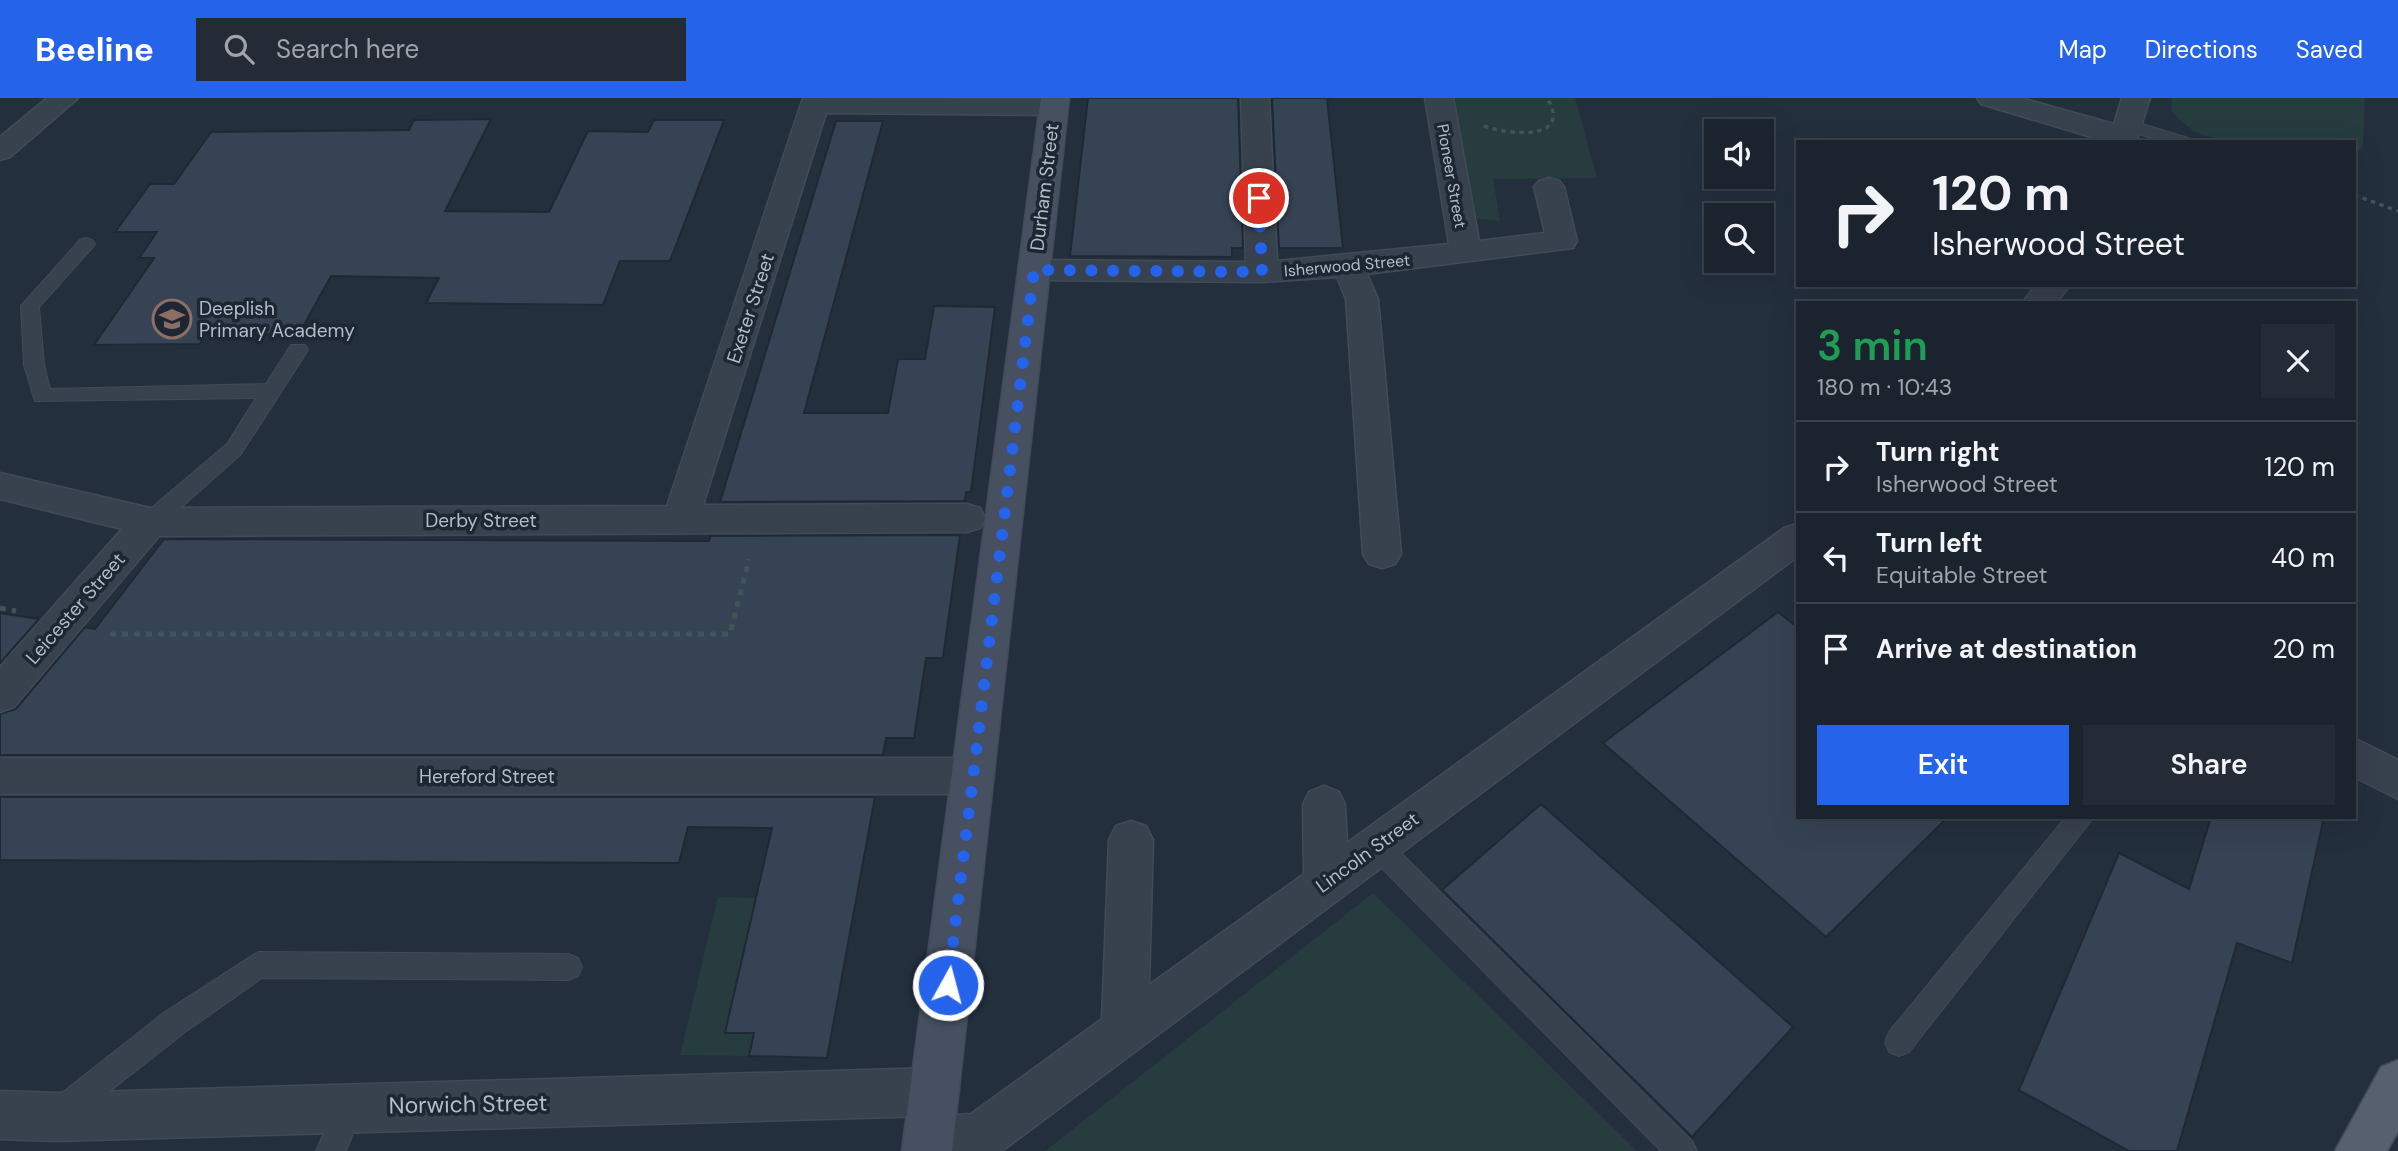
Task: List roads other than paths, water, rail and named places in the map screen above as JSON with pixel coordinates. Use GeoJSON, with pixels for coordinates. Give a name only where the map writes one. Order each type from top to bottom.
{"type":"FeatureCollection","features":[{"type":"Feature","properties":{"kind":"main road","name":"Durham Street"},"geometry":{"type":"LineString","coordinates":[[927,1146],[1054,103]]}},
{"type":"Feature","properties":{"kind":"main road"},"geometry":{"type":"LineString","coordinates":[[2360,1151],[2398,1084]]}},
{"type":"Feature","properties":{"kind":"street"},"geometry":{"type":"LineString","coordinates":[[0,151],[64,98]]}},
{"type":"Feature","properties":{"kind":"street"},"geometry":{"type":"LineString","coordinates":[[1255,98],[1262,272]]}},
{"type":"Feature","properties":{"kind":"street","name":"Pioneer Street"},"geometry":{"type":"LineString","coordinates":[[1439,98],[1466,253]]}},
{"type":"Feature","properties":{"kind":"street"},"geometry":{"type":"LineString","coordinates":[[1991,98],[2125,134],[2136,98]]}},
{"type":"Feature","properties":{"kind":"street"},"geometry":{"type":"LineString","coordinates":[[816,102],[1054,103]]}},
{"type":"Feature","properties":{"kind":"street","name":"Exeter Street"},"geometry":{"type":"LineString","coordinates":[[681,519],[816,102]]}},
{"type":"Feature","properties":{"kind":"street","name":"Isherwood Street"},"geometry":{"type":"LineString","coordinates":[[1034,270],[1262,272],[1348,266],[1562,241],[1549,187]]}},
{"type":"Feature","properties":{"kind":"street"},"geometry":{"type":"LineString","coordinates":[[1348,266],[1362,299],[1382,554]]}},
{"type":"Feature","properties":{"kind":"street"},"geometry":{"type":"LineString","coordinates":[[2040,301],[2052,287]]}},
{"type":"Feature","properties":{"kind":"street","name":"Derby Street"},"geometry":{"type":"LineString","coordinates":[[0,486],[150,522],[967,518]]}},
{"type":"Feature","properties":{"kind":"street","name":"Leicester Street"},"geometry":{"type":"LineString","coordinates":[[0,695],[150,522]]}},
{"type":"Feature","properties":{"kind":"street","name":"Lincoln Street"},"geometry":{"type":"LineString","coordinates":[[927,1146],[979,1138],[1796,539]]}},
{"type":"Feature","properties":{"kind":"street"},"geometry":{"type":"LineString","coordinates":[[2356,757],[2398,781]]}},
{"type":"Feature","properties":{"kind":"street","name":"Hereford Street"},"geometry":{"type":"LineString","coordinates":[[0,776],[973,776]]}},
{"type":"Feature","properties":{"kind":"street"},"geometry":{"type":"LineString","coordinates":[[1324,805],[1326,882]]}},
{"type":"Feature","properties":{"kind":"street"},"geometry":{"type":"LineString","coordinates":[[1125,1029],[1131,841]]}},
{"type":"Feature","properties":{"kind":"street","name":"Norwich Street"},"geometry":{"type":"LineString","coordinates":[[0,1115],[55,1116],[935,1093]]}},
{"type":"Feature","properties":{"kind":"lane"},"geometry":{"type":"LineString","coordinates":[[2125,134],[2168,140]]}},
{"type":"Feature","properties":{"kind":"lane"},"geometry":{"type":"LineString","coordinates":[[86,244],[30,306],[34,365],[42,396],[271,391]]}},
{"type":"Feature","properties":{"kind":"lane"},"geometry":{"type":"LineString","coordinates":[[150,522],[234,449],[298,350]]}},
{"type":"Feature","properties":{"kind":"lane"},"geometry":{"type":"LineString","coordinates":[[1899,1042],[2080,819]]}},
{"type":"Feature","properties":{"kind":"lane"},"geometry":{"type":"LineString","coordinates":[[1376,845],[1682,1151]]}},
{"type":"Feature","properties":{"kind":"lane"},"geometry":{"type":"LineString","coordinates":[[55,1116],[175,1022],[258,965],[568,967]]}},
{"type":"Feature","properties":{"kind":"lane"},"geometry":{"type":"LineString","coordinates":[[331,1151],[349,1108]]}},
{"type":"Feature","properties":{"kind":"place","name":"Deeplish Primary Academy"},"geometry":{"type":"Point","coordinates":[172,319]}}]}
